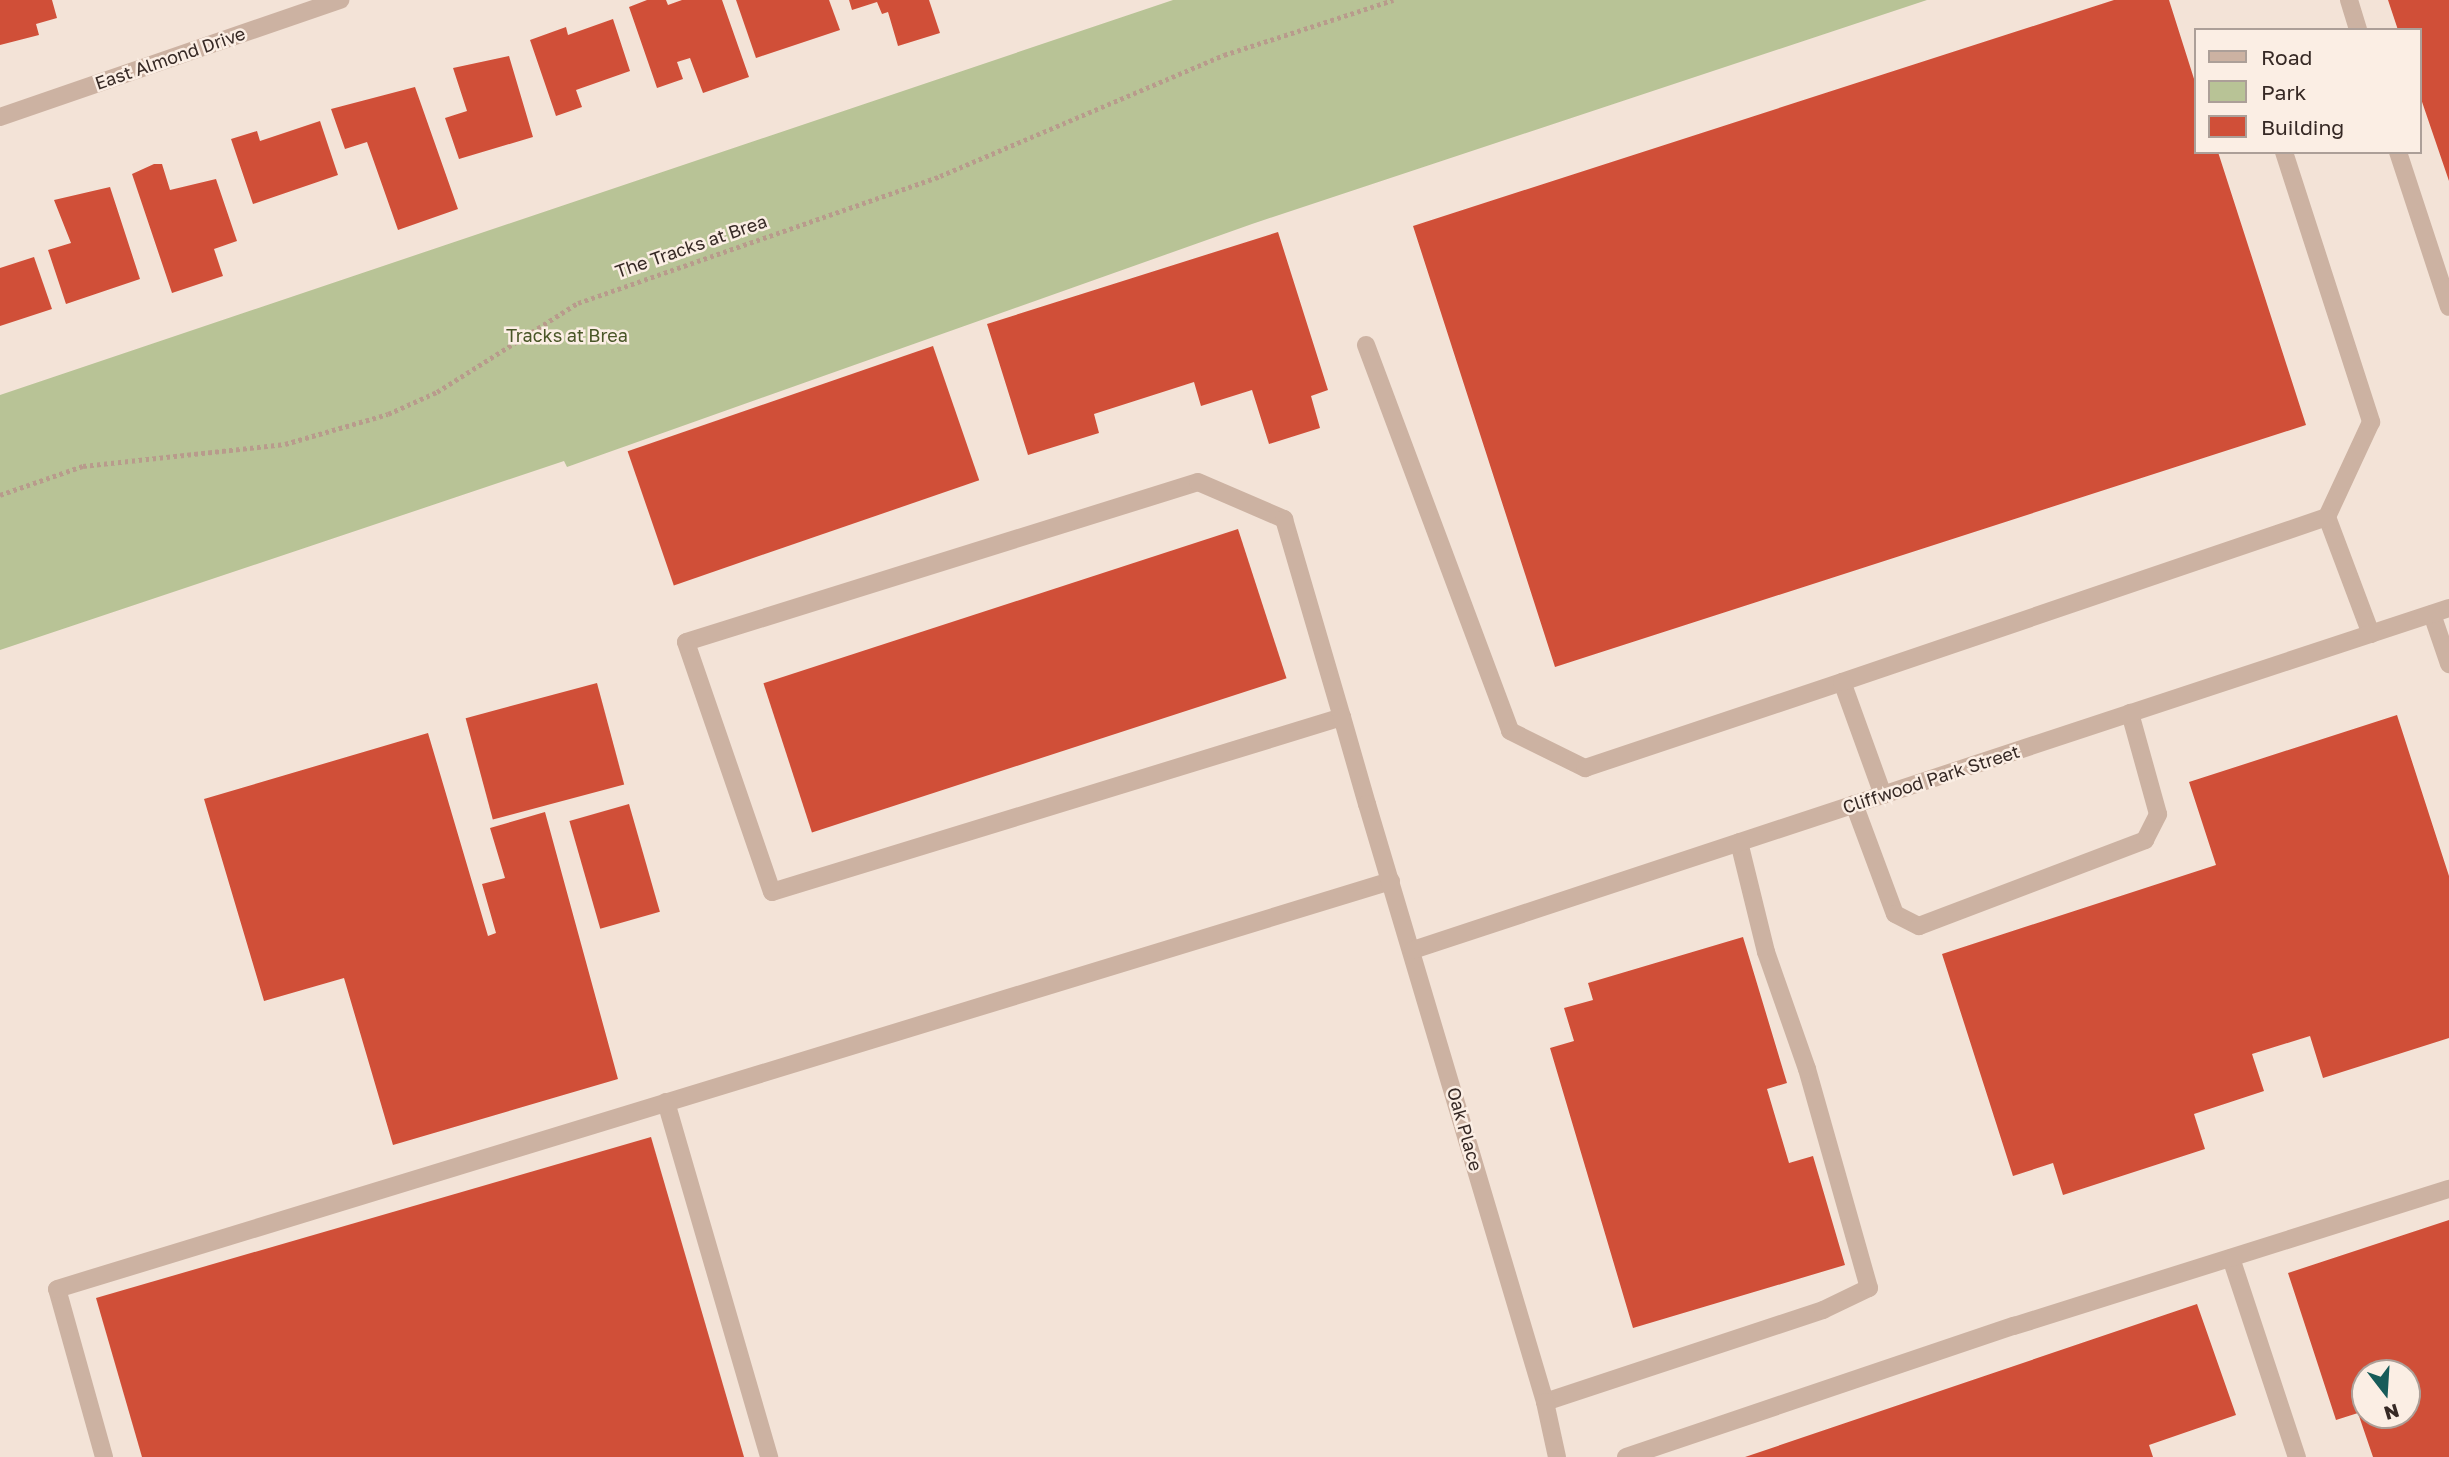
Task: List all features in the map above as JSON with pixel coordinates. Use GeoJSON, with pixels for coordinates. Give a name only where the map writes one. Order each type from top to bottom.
{"type":"FeatureCollection","features":[{"type":"Feature","properties":{"kind":"street","name":"East Almond Drive"},"geometry":{"type":"LineString","coordinates":[[0,117],[340,0]]}},
{"type":"Feature","properties":{"kind":"street"},"geometry":{"type":"LineString","coordinates":[[2349,0],[2357,28]]}},
{"type":"Feature","properties":{"kind":"street"},"geometry":{"type":"LineString","coordinates":[[2285,154],[2371,422],[2327,517],[2371,634]]}},
{"type":"Feature","properties":{"kind":"street"},"geometry":{"type":"LineString","coordinates":[[2399,154],[2449,307]]}},
{"type":"Feature","properties":{"kind":"street"},"geometry":{"type":"LineString","coordinates":[[1366,345],[1510,731],[1585,768],[2327,517]]}},
{"type":"Feature","properties":{"kind":"street","name":"Oak Place"},"geometry":{"type":"LineString","coordinates":[[1342,717],[772,891],[686,642],[1198,482],[1284,519],[1545,1402],[1557,1457]]}},
{"type":"Feature","properties":{"kind":"street"},"geometry":{"type":"LineString","coordinates":[[2440,611],[2449,664]]}},
{"type":"Feature","properties":{"kind":"street","name":"Cliffwood Park Street"},"geometry":{"type":"LineString","coordinates":[[1413,950],[2440,611]]}},
{"type":"Feature","properties":{"kind":"street"},"geometry":{"type":"LineString","coordinates":[[1842,682],[1883,795]]}},
{"type":"Feature","properties":{"kind":"street"},"geometry":{"type":"LineString","coordinates":[[1854,804],[1895,914],[1919,926],[2145,840],[2158,814],[2130,713]]}},
{"type":"Feature","properties":{"kind":"street"},"geometry":{"type":"LineString","coordinates":[[1545,1402],[1823,1310],[1869,1287],[1807,1069],[1766,952],[1739,842]]}},
{"type":"Feature","properties":{"kind":"street"},"geometry":{"type":"LineString","coordinates":[[104,1457],[57,1289],[1391,881]]}},
{"type":"Feature","properties":{"kind":"street"},"geometry":{"type":"LineString","coordinates":[[666,1102],[769,1457]]}},
{"type":"Feature","properties":{"kind":"street"},"geometry":{"type":"LineString","coordinates":[[1626,1457],[2449,1189]]}},
{"type":"Feature","properties":{"kind":"street"},"geometry":{"type":"LineString","coordinates":[[2231,1258],[2297,1457]]}},
{"type":"Feature","properties":{"kind":"path","name":"The Tracks at Brea"},"geometry":{"type":"LineString","coordinates":[[0,495],[83,466],[285,444],[388,414],[437,392],[578,303],[940,176],[1224,55],[1393,0]]}},
{"type":"Feature","properties":{"kind":"green space","name":"Tracks at Brea"},"geometry":{"type":"Polygon","coordinates":[[[1173,0],[1927,0],[1252,224],[567,467],[564,461],[0,650],[0,395],[1173,0]]]}},
{"type":"Feature","properties":{"kind":"building"},"geometry":{"type":"Polygon","coordinates":[[[0,0],[52,0],[57,18],[36,24],[39,35],[0,45],[0,0]]]}},
{"type":"Feature","properties":{"kind":"building"},"geometry":{"type":"Polygon","coordinates":[[[647,0],[666,0],[668,5],[682,0],[722,0],[749,77],[703,93],[690,58],[677,62],[683,79],[657,88],[629,7],[647,0]]]}},
{"type":"Feature","properties":{"kind":"building"},"geometry":{"type":"Polygon","coordinates":[[[736,0],[829,0],[840,30],[756,58],[736,0]]]}},
{"type":"Feature","properties":{"kind":"building"},"geometry":{"type":"Polygon","coordinates":[[[849,0],[929,0],[940,33],[898,46],[888,12],[882,14],[877,2],[852,10],[849,0]]]}},
{"type":"Feature","properties":{"kind":"building"},"geometry":{"type":"Polygon","coordinates":[[[2114,0],[2169,0],[2194,79],[2194,154],[2219,154],[2306,425],[1555,667],[1413,226],[2114,0]]]}},
{"type":"Feature","properties":{"kind":"building"},"geometry":{"type":"Polygon","coordinates":[[[2388,0],[2449,0],[2449,181],[2421,99],[2421,28],[2397,28],[2388,0]]]}},
{"type":"Feature","properties":{"kind":"building"},"geometry":{"type":"Polygon","coordinates":[[[613,19],[630,71],[576,90],[582,107],[556,116],[530,40],[566,27],[568,35],[613,19]]]}},
{"type":"Feature","properties":{"kind":"building"},"geometry":{"type":"Polygon","coordinates":[[[509,56],[533,137],[459,159],[445,118],[467,111],[453,68],[509,56]]]}},
{"type":"Feature","properties":{"kind":"building"},"geometry":{"type":"Polygon","coordinates":[[[415,87],[458,209],[398,230],[367,142],[345,149],[331,109],[415,87]]]}},
{"type":"Feature","properties":{"kind":"building"},"geometry":{"type":"Polygon","coordinates":[[[320,121],[338,175],[253,204],[231,139],[257,131],[260,141],[320,121]]]}},
{"type":"Feature","properties":{"kind":"building"},"geometry":{"type":"Polygon","coordinates":[[[154,164],[162,164],[170,190],[216,179],[237,241],[214,249],[223,276],[172,293],[132,174],[154,164]]]}},
{"type":"Feature","properties":{"kind":"building"},"geometry":{"type":"Polygon","coordinates":[[[110,187],[140,279],[66,304],[48,250],[71,243],[54,200],[110,187]]]}},
{"type":"Feature","properties":{"kind":"building"},"geometry":{"type":"Polygon","coordinates":[[[1278,232],[1328,390],[1311,396],[1320,428],[1269,444],[1252,390],[1201,406],[1194,382],[1094,414],[1099,433],[1028,455],[987,324],[1278,232]]]}},
{"type":"Feature","properties":{"kind":"building"},"geometry":{"type":"Polygon","coordinates":[[[34,257],[52,309],[0,326],[0,268],[34,257]]]}},
{"type":"Feature","properties":{"kind":"building"},"geometry":{"type":"Polygon","coordinates":[[[933,346],[979,480],[674,585],[628,451],[933,346]]]}},
{"type":"Feature","properties":{"kind":"building"},"geometry":{"type":"Polygon","coordinates":[[[1238,529],[1287,678],[812,833],[763,683],[1238,529]]]}},
{"type":"Feature","properties":{"kind":"building"},"geometry":{"type":"Polygon","coordinates":[[[597,683],[624,784],[493,820],[466,718],[597,683]]]}},
{"type":"Feature","properties":{"kind":"building"},"geometry":{"type":"Polygon","coordinates":[[[2397,715],[2449,876],[2449,1038],[2323,1078],[2310,1036],[2252,1054],[2264,1091],[2194,1114],[2205,1149],[2063,1195],[2053,1163],[2013,1176],[1942,954],[2216,865],[2189,782],[2397,715]]]}},
{"type":"Feature","properties":{"kind":"building"},"geometry":{"type":"Polygon","coordinates":[[[428,733],[488,936],[496,933],[482,884],[505,878],[490,828],[545,812],[618,1079],[393,1145],[344,978],[264,1001],[204,799],[428,733]]]}},
{"type":"Feature","properties":{"kind":"building"},"geometry":{"type":"Polygon","coordinates":[[[629,804],[660,912],[600,929],[569,821],[629,804]]]}},
{"type":"Feature","properties":{"kind":"building"},"geometry":{"type":"Polygon","coordinates":[[[1743,937],[1787,1083],[1767,1089],[1789,1163],[1813,1156],[1845,1265],[1633,1328],[1550,1048],[1574,1041],[1564,1008],[1593,1000],[1588,983],[1743,937]]]}},
{"type":"Feature","properties":{"kind":"building"},"geometry":{"type":"Polygon","coordinates":[[[651,1137],[744,1457],[142,1457],[96,1298],[651,1137]]]}},
{"type":"Feature","properties":{"kind":"building"},"geometry":{"type":"Polygon","coordinates":[[[2449,1220],[2449,1457],[2373,1457],[2363,1429],[2421,1429],[2421,1359],[2351,1359],[2351,1415],[2336,1420],[2288,1273],[2449,1220]]]}},
{"type":"Feature","properties":{"kind":"building"},"geometry":{"type":"Polygon","coordinates":[[[2197,1304],[2236,1415],[2149,1445],[2153,1457],[1745,1457],[2197,1304]]]}}]}
